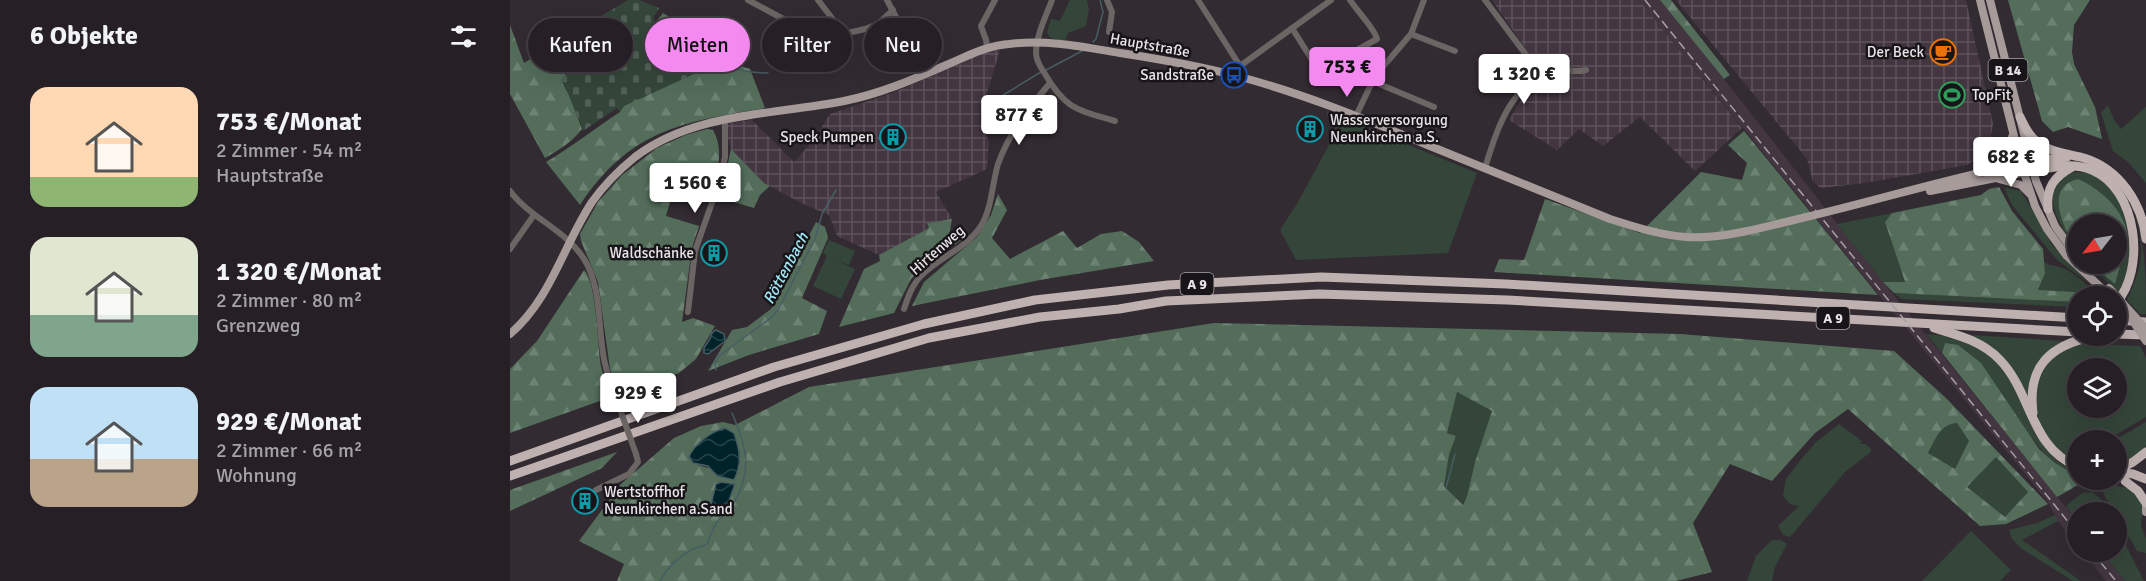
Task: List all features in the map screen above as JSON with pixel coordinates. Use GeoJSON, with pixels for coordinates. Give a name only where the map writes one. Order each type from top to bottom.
{"type":"FeatureCollection","features":[{"type":"Feature","properties":{"kind":"highway"},"geometry":{"type":"LineString","coordinates":[[2020,117],[2036,141],[2100,174],[2115,186],[2130,210],[2136,227],[2138,243],[2134,276],[2127,291]]}},
{"type":"Feature","properties":{"kind":"highway"},"geometry":{"type":"LineString","coordinates":[[2048,209],[2047,198],[2051,183],[2076,162]]}},
{"type":"Feature","properties":{"kind":"highway"},"geometry":{"type":"LineString","coordinates":[[2027,167],[2058,166],[2076,162],[2104,167],[2123,184],[2139,210],[2146,239]]}},
{"type":"Feature","properties":{"kind":"highway","name":"A 9"},"geometry":{"type":"LineString","coordinates":[[510,461],[774,367],[924,324],[1035,300],[1168,285],[1321,277],[1518,285],[2067,317]]}},
{"type":"Feature","properties":{"kind":"highway","name":"A 9"},"geometry":{"type":"LineString","coordinates":[[510,476],[780,382],[929,338],[1040,316],[1166,302],[1319,294],[1354,295],[1507,300],[2067,331]]}},
{"type":"Feature","properties":{"kind":"highway"},"geometry":{"type":"LineString","coordinates":[[2042,316],[2067,314]]}},
{"type":"Feature","properties":{"kind":"highway"},"geometry":{"type":"LineString","coordinates":[[2127,321],[2146,322]]}},
{"type":"Feature","properties":{"kind":"highway"},"geometry":{"type":"LineString","coordinates":[[1917,323],[1976,342],[1999,358],[2012,374],[2048,446],[2067,460]]}},
{"type":"Feature","properties":{"kind":"highway"},"geometry":{"type":"LineString","coordinates":[[2127,334],[2146,335]]}},
{"type":"Feature","properties":{"kind":"highway"},"geometry":{"type":"LineString","coordinates":[[2034,422],[2032,400],[2038,369],[2045,358],[2067,344]]}},
{"type":"Feature","properties":{"kind":"highway"},"geometry":{"type":"LineString","coordinates":[[2127,466],[2146,452]]}},
{"type":"Feature","properties":{"kind":"highway"},"geometry":{"type":"LineString","coordinates":[[2127,474],[2146,479]]}},
{"type":"Feature","properties":{"kind":"highway"},"geometry":{"type":"LineString","coordinates":[[2127,480],[2146,484]]}},
{"type":"Feature","properties":{"kind":"highway"},"geometry":{"type":"LineString","coordinates":[[2127,483],[2138,491],[2146,502]]}},
{"type":"Feature","properties":{"kind":"main road","name":"B 14"},"geometry":{"type":"LineString","coordinates":[[1980,0],[2013,133],[2027,167],[2067,244]]}},
{"type":"Feature","properties":{"kind":"main road","name":"B 14"},"geometry":{"type":"LineString","coordinates":[[1990,0],[2020,117],[2032,197],[2042,221],[2058,245],[2075,264],[2101,286]]}},
{"type":"Feature","properties":{"kind":"main road","name":"Hauptstraße"},"geometry":{"type":"LineString","coordinates":[[510,334],[539,300],[593,201],[610,179],[649,148],[696,126],[846,100],[899,85],[987,47],[1038,42],[1155,58],[1241,76],[1356,116],[1610,219],[1652,232],[1686,237],[1722,237],[1851,207],[1863,207],[2027,167]]}},
{"type":"Feature","properties":{"kind":"main road"},"geometry":{"type":"LineString","coordinates":[[2013,133],[2007,158],[1995,173],[2021,185],[2032,197]]}},
{"type":"Feature","properties":{"kind":"main road","name":"B 14"},"geometry":{"type":"LineString","coordinates":[[2093,274],[2103,286]]}},
{"type":"Feature","properties":{"kind":"main road","name":"B 14"},"geometry":{"type":"LineString","coordinates":[[2127,310],[2146,329]]}},
{"type":"Feature","properties":{"kind":"main road"},"geometry":{"type":"LineString","coordinates":[[2127,314],[2146,341]]}},
{"type":"Feature","properties":{"kind":"main road"},"geometry":{"type":"LineString","coordinates":[[2146,502],[2146,512]]}},
{"type":"Feature","properties":{"kind":"street"},"geometry":{"type":"LineString","coordinates":[[748,0],[782,18]]}},
{"type":"Feature","properties":{"kind":"street"},"geometry":{"type":"LineString","coordinates":[[818,0],[832,18]]}},
{"type":"Feature","properties":{"kind":"street"},"geometry":{"type":"LineString","coordinates":[[887,0],[893,10],[906,47],[921,76]]}},
{"type":"Feature","properties":{"kind":"street"},"geometry":{"type":"LineString","coordinates":[[987,47],[981,26],[995,0]]}},
{"type":"Feature","properties":{"kind":"street"},"geometry":{"type":"LineString","coordinates":[[1052,0],[1038,42],[1036,51],[1038,62],[1060,98],[1073,108],[1115,121]]}},
{"type":"Feature","properties":{"kind":"street"},"geometry":{"type":"LineString","coordinates":[[1107,0],[1112,12],[1109,32]]}},
{"type":"Feature","properties":{"kind":"street"},"geometry":{"type":"LineString","coordinates":[[1198,0],[1240,66],[1241,76]]}},
{"type":"Feature","properties":{"kind":"street"},"geometry":{"type":"LineString","coordinates":[[1240,66],[1331,0]]}},
{"type":"Feature","properties":{"kind":"street"},"geometry":{"type":"LineString","coordinates":[[1292,28],[1319,72],[1377,39],[1376,33],[1350,0]]}},
{"type":"Feature","properties":{"kind":"street"},"geometry":{"type":"LineString","coordinates":[[1356,116],[1372,81],[1411,34],[1424,0]]}},
{"type":"Feature","properties":{"kind":"street"},"geometry":{"type":"LineString","coordinates":[[1485,0],[1542,76]]}},
{"type":"Feature","properties":{"kind":"street"},"geometry":{"type":"LineString","coordinates":[[852,32],[878,24],[893,10]]}},
{"type":"Feature","properties":{"kind":"street"},"geometry":{"type":"LineString","coordinates":[[1411,34],[1455,51]]}},
{"type":"Feature","properties":{"kind":"street"},"geometry":{"type":"LineString","coordinates":[[1485,168],[1493,142],[1510,105],[1524,87],[1542,76],[1561,70],[1575,73],[1586,70]]}},
{"type":"Feature","properties":{"kind":"street","name":"Hirtenweg"},"geometry":{"type":"LineString","coordinates":[[904,309],[919,278],[970,240],[982,225],[988,210],[998,166],[1010,136],[1048,80]]}},
{"type":"Feature","properties":{"kind":"street"},"geometry":{"type":"LineString","coordinates":[[1372,81],[1434,107]]}},
{"type":"Feature","properties":{"kind":"street"},"geometry":{"type":"LineString","coordinates":[[688,312],[695,251],[720,180],[725,157],[725,120]]}},
{"type":"Feature","properties":{"kind":"street"},"geometry":{"type":"LineString","coordinates":[[510,191],[534,215],[571,243],[585,261],[594,284],[603,355],[638,462],[629,474],[596,490]]}},
{"type":"Feature","properties":{"kind":"street"},"geometry":{"type":"LineString","coordinates":[[510,249],[534,215]]}},
{"type":"Feature","properties":{"kind":"shaded area"},"geometry":{"type":"Polygon","coordinates":[[[1492,0],[1639,0],[1742,128],[1695,171],[1640,117],[1603,146],[1579,129],[1557,150],[1509,120],[1540,69],[1492,0]]]}},
{"type":"Feature","properties":{"kind":"shaded area"},"geometry":{"type":"Polygon","coordinates":[[[1636,0],[1660,0],[1724,79],[1883,282],[2067,509],[2067,533],[2048,502],[1646,9],[1636,0]]]}},
{"type":"Feature","properties":{"kind":"shaded area"},"geometry":{"type":"Polygon","coordinates":[[[1676,0],[1966,0],[1993,124],[1990,141],[1982,156],[1967,165],[1865,183],[1821,188],[1813,182],[1807,159],[1676,0]]]}},
{"type":"Feature","properties":{"kind":"shaded area"},"geometry":{"type":"Polygon","coordinates":[[[1000,50],[980,116],[989,142],[987,169],[936,192],[952,219],[927,223],[929,228],[879,255],[837,236],[829,215],[764,183],[731,149],[727,134],[728,123],[752,120],[794,162],[814,139],[830,114],[892,93],[942,72],[964,62],[980,51],[1000,50]]]}},
{"type":"Feature","properties":{"kind":"shaded area"},"geometry":{"type":"Polygon","coordinates":[[[2091,562],[2110,562],[2125,581],[2106,581],[2091,562]]]}},
{"type":"Feature","properties":{"kind":"green space"},"geometry":{"type":"Polygon","coordinates":[[[628,0],[639,0],[659,8],[654,18],[645,18],[645,72],[698,72],[624,106],[620,112],[617,108],[583,131],[561,80],[567,72],[633,72],[633,18],[598,18],[628,0]]]}},
{"type":"Feature","properties":{"kind":"green space"},"geometry":{"type":"Polygon","coordinates":[[[1070,0],[1087,0],[1089,10],[1086,26],[1068,33],[1065,41],[1050,38],[1047,32],[1051,19],[1060,21],[1070,0]]]}},
{"type":"Feature","properties":{"kind":"green space"},"geometry":{"type":"Polygon","coordinates":[[[1660,0],[1671,0],[1730,75],[1724,79],[1660,0]]]}},
{"type":"Feature","properties":{"kind":"green space"},"geometry":{"type":"Polygon","coordinates":[[[2008,0],[2090,0],[2074,25],[2072,52],[2074,64],[2095,107],[2102,139],[2068,127],[2053,132],[2042,121],[2008,0]]]}},
{"type":"Feature","properties":{"kind":"green space"},"geometry":{"type":"Polygon","coordinates":[[[663,13],[671,18],[659,18],[663,13]]]}},
{"type":"Feature","properties":{"kind":"green space"},"geometry":{"type":"Polygon","coordinates":[[[510,25],[524,63],[528,61],[528,72],[568,72],[561,80],[582,129],[570,142],[545,158],[510,94],[510,25]]]}},
{"type":"Feature","properties":{"kind":"green space"},"geometry":{"type":"Polygon","coordinates":[[[750,69],[765,108],[683,125],[638,145],[618,160],[580,205],[546,162],[620,112],[623,106],[697,72],[750,72],[750,69]]]}},
{"type":"Feature","properties":{"kind":"green space"},"geometry":{"type":"Polygon","coordinates":[[[2108,105],[2114,120],[2121,129],[2146,107],[2146,183],[2129,163],[2113,151],[2101,113],[2108,105]]]}},
{"type":"Feature","properties":{"kind":"green space"},"geometry":{"type":"Polygon","coordinates":[[[1326,111],[1477,173],[1448,253],[1296,260],[1280,230],[1335,134],[1326,111]]]}},
{"type":"Feature","properties":{"kind":"green space"},"geometry":{"type":"Polygon","coordinates":[[[707,129],[713,130],[719,146],[717,171],[709,196],[674,188],[666,216],[699,226],[692,248],[682,322],[693,318],[715,326],[696,359],[679,373],[618,395],[610,369],[598,282],[580,234],[598,202],[622,175],[657,148],[686,135],[707,129]]]}},
{"type":"Feature","properties":{"kind":"green space"},"geometry":{"type":"Polygon","coordinates":[[[1744,131],[1878,295],[1494,272],[1499,259],[1524,260],[1545,199],[1640,233],[1701,172],[1742,180],[1747,163],[1728,145],[1744,131]]]}},
{"type":"Feature","properties":{"kind":"green space"},"geometry":{"type":"Polygon","coordinates":[[[731,149],[764,183],[770,186],[760,195],[754,208],[717,197],[725,177],[731,149]]]}},
{"type":"Feature","properties":{"kind":"green space"},"geometry":{"type":"Polygon","coordinates":[[[2063,161],[2080,164],[2037,166],[2063,161]]]}},
{"type":"Feature","properties":{"kind":"green space"},"geometry":{"type":"Polygon","coordinates":[[[2076,172],[2099,177],[2120,199],[2124,214],[2117,214],[2108,200],[2078,179],[2076,214],[2067,214],[2067,236],[2058,219],[2053,196],[2055,185],[2063,177],[2076,172]]]}},
{"type":"Feature","properties":{"kind":"green space"},"geometry":{"type":"Polygon","coordinates":[[[2078,179],[2087,183],[2103,195],[2120,214],[2067,214],[2067,232],[2059,200],[2061,191],[2067,184],[2078,179]]]}},
{"type":"Feature","properties":{"kind":"green space"},"geometry":{"type":"Polygon","coordinates":[[[1999,187],[2012,211],[2043,249],[2045,274],[2038,290],[2067,292],[2067,302],[1894,293],[1883,282],[1905,282],[1885,222],[1892,213],[1981,195],[1989,189],[1999,187]]]}},
{"type":"Feature","properties":{"kind":"green space"},"geometry":{"type":"Polygon","coordinates":[[[2004,187],[2021,191],[2053,246],[2067,260],[2067,267],[2057,260],[2012,205],[2004,187]]]}},
{"type":"Feature","properties":{"kind":"green space"},"geometry":{"type":"Polygon","coordinates":[[[998,194],[1007,210],[992,238],[1010,259],[1063,231],[1077,248],[1101,234],[1122,231],[1139,242],[1154,261],[1040,280],[912,306],[924,282],[977,237],[991,215],[998,194]]]}},
{"type":"Feature","properties":{"kind":"green space"},"geometry":{"type":"Polygon","coordinates":[[[2132,207],[2136,215],[2142,239],[2146,314],[2140,314],[2127,300],[2138,273],[2141,255],[2139,229],[2132,207]]]}},
{"type":"Feature","properties":{"kind":"green space"},"geometry":{"type":"Polygon","coordinates":[[[1892,213],[1885,222],[1905,283],[1883,282],[1837,224],[1892,213]]]}},
{"type":"Feature","properties":{"kind":"green space"},"geometry":{"type":"Polygon","coordinates":[[[952,219],[949,236],[963,239],[925,265],[911,279],[894,313],[839,327],[864,269],[880,261],[879,255],[929,228],[927,223],[952,219]]]}},
{"type":"Feature","properties":{"kind":"green space"},"geometry":{"type":"Polygon","coordinates":[[[816,222],[825,227],[828,238],[802,298],[827,311],[819,334],[749,355],[708,371],[732,330],[747,327],[771,309],[816,222]]]}},
{"type":"Feature","properties":{"kind":"green space"},"geometry":{"type":"Polygon","coordinates":[[[2127,223],[2135,250],[2125,286],[2112,286],[2099,274],[2104,274],[2115,283],[2117,274],[2127,274],[2127,223]]]}},
{"type":"Feature","properties":{"kind":"green space"},"geometry":{"type":"Polygon","coordinates":[[[829,240],[855,251],[849,265],[834,259],[855,269],[841,299],[813,286],[827,256],[823,253],[829,240]]]}},
{"type":"Feature","properties":{"kind":"green space"},"geometry":{"type":"Polygon","coordinates":[[[2044,262],[2063,268],[2067,270],[2067,274],[2073,274],[2087,286],[2067,286],[2067,292],[2038,291],[2045,275],[2044,262]]]}},
{"type":"Feature","properties":{"kind":"green space"},"geometry":{"type":"Polygon","coordinates":[[[584,270],[592,287],[601,366],[611,397],[510,433],[510,369],[537,341],[584,270]]]}},
{"type":"Feature","properties":{"kind":"green space"},"geometry":{"type":"Polygon","coordinates":[[[2103,274],[2118,274],[2115,284],[2103,274]]]}},
{"type":"Feature","properties":{"kind":"green space"},"geometry":{"type":"Polygon","coordinates":[[[1894,293],[2067,302],[2067,307],[1901,299],[1894,293]]]}},
{"type":"Feature","properties":{"kind":"green space"},"geometry":{"type":"Polygon","coordinates":[[[1214,323],[1680,334],[1894,351],[1946,398],[2048,504],[2006,524],[1980,526],[1848,409],[1815,433],[1772,481],[1730,464],[1693,523],[1712,572],[1676,581],[617,581],[624,564],[579,541],[621,484],[674,438],[701,426],[723,422],[735,425],[809,387],[1214,323]],[[1457,392],[1447,433],[1456,436],[1449,455],[1444,486],[1463,505],[1492,411],[1457,392]],[[1957,423],[1942,430],[1928,453],[1955,469],[1969,441],[1957,423]],[[718,430],[705,438],[698,465],[736,476],[740,462],[739,449],[718,430]],[[1996,457],[1967,487],[2005,517],[2028,492],[1996,457]]]}},
{"type":"Feature","properties":{"kind":"green space"},"geometry":{"type":"Polygon","coordinates":[[[1926,334],[1947,336],[1974,343],[2000,362],[2017,390],[2036,435],[2057,461],[2067,468],[2067,471],[2051,460],[1945,343],[1942,353],[1926,334]]]}},
{"type":"Feature","properties":{"kind":"green space"},"geometry":{"type":"Polygon","coordinates":[[[1971,335],[2064,341],[2054,346],[2042,359],[2035,375],[2029,403],[2022,388],[1971,335]]]}},
{"type":"Feature","properties":{"kind":"green space"},"geometry":{"type":"Polygon","coordinates":[[[1945,343],[1958,345],[1981,363],[2039,449],[2067,470],[2067,490],[2069,490],[2057,497],[1942,353],[1945,343]]]}},
{"type":"Feature","properties":{"kind":"green space"},"geometry":{"type":"Polygon","coordinates":[[[2140,346],[2146,358],[2146,417],[2124,430],[2067,430],[2067,456],[2054,446],[2041,428],[2036,406],[2038,385],[2047,364],[2054,354],[2065,348],[2140,346]]]}},
{"type":"Feature","properties":{"kind":"green space"},"geometry":{"type":"Polygon","coordinates":[[[1457,392],[1492,411],[1475,462],[1467,496],[1462,505],[1444,485],[1449,455],[1456,436],[1447,433],[1457,392]]]}},
{"type":"Feature","properties":{"kind":"green space"},"geometry":{"type":"Polygon","coordinates":[[[2146,422],[2146,448],[2127,460],[2127,433],[2146,422]]]}},
{"type":"Feature","properties":{"kind":"green space"},"geometry":{"type":"Polygon","coordinates":[[[1957,423],[1970,441],[1955,469],[1928,453],[1942,430],[1957,423]]]}},
{"type":"Feature","properties":{"kind":"green space"},"geometry":{"type":"Polygon","coordinates":[[[1839,424],[1862,441],[1860,444],[1866,444],[1871,452],[1845,472],[1790,537],[1783,535],[1778,526],[1799,506],[1790,503],[1783,495],[1786,479],[1815,443],[1839,424]]]}},
{"type":"Feature","properties":{"kind":"green space"},"geometry":{"type":"Polygon","coordinates":[[[617,452],[602,468],[510,511],[510,490],[617,452]]]}},
{"type":"Feature","properties":{"kind":"green space"},"geometry":{"type":"Polygon","coordinates":[[[1996,456],[2028,492],[2005,517],[1967,487],[1996,456]]]}},
{"type":"Feature","properties":{"kind":"green space"},"geometry":{"type":"Polygon","coordinates":[[[2131,489],[2143,504],[2141,526],[2146,538],[2146,553],[2137,551],[2127,534],[2127,502],[2108,502],[2100,490],[2131,489]]]}},
{"type":"Feature","properties":{"kind":"green space"},"geometry":{"type":"Polygon","coordinates":[[[2092,492],[2102,502],[2071,502],[2082,493],[2092,492]]]}},
{"type":"Feature","properties":{"kind":"green space"},"geometry":{"type":"Polygon","coordinates":[[[2055,515],[2058,521],[2022,540],[2081,581],[2073,581],[2022,549],[2012,539],[2009,530],[2037,523],[2055,515]]]}},
{"type":"Feature","properties":{"kind":"green space"},"geometry":{"type":"Polygon","coordinates":[[[1971,531],[2011,570],[2000,581],[1922,581],[1971,531]]]}},
{"type":"Feature","properties":{"kind":"green space"},"geometry":{"type":"Polygon","coordinates":[[[1772,540],[1781,540],[1787,544],[1775,567],[1772,581],[1747,581],[1756,556],[1772,540]]]}},
{"type":"Feature","properties":{"kind":"green space"},"geometry":{"type":"Polygon","coordinates":[[[2127,548],[2144,581],[2125,581],[2110,562],[2127,562],[2127,548]]]}},
{"type":"Feature","properties":{"kind":"water"},"geometry":{"type":"Polygon","coordinates":[[[716,330],[724,334],[725,341],[708,354],[704,353],[704,348],[716,330]]]}},
{"type":"Feature","properties":{"kind":"water"},"geometry":{"type":"Polygon","coordinates":[[[725,428],[734,433],[739,451],[739,463],[734,480],[717,476],[708,466],[693,463],[689,457],[704,439],[725,428]]]}},
{"type":"Feature","properties":{"kind":"water"},"geometry":{"type":"Polygon","coordinates":[[[721,482],[735,484],[728,503],[721,510],[711,504],[716,484],[721,482]]]}},
{"type":"Feature","properties":{"kind":"waterway","name":"Röttenbach"},"geometry":{"type":"LineString","coordinates":[[1093,42],[1096,39],[1103,12],[1100,0]]}},
{"type":"Feature","properties":{"kind":"waterway","name":"Röttenbach"},"geometry":{"type":"LineString","coordinates":[[1046,70],[1082,51]]}},
{"type":"Feature","properties":{"kind":"waterway"},"geometry":{"type":"LineString","coordinates":[[749,72],[768,73]]}},
{"type":"Feature","properties":{"kind":"waterway","name":"Röttenbach"},"geometry":{"type":"LineString","coordinates":[[988,119],[1000,97],[1041,72]]}},
{"type":"Feature","properties":{"kind":"waterway","name":"Röttenbach"},"geometry":{"type":"LineString","coordinates":[[716,370],[715,363],[720,355],[772,317],[778,310],[815,239],[822,214],[836,190]]}},
{"type":"Feature","properties":{"kind":"waterway","name":"Röttenbach"},"geometry":{"type":"LineString","coordinates":[[660,581],[678,559],[693,549],[707,544],[717,522],[740,492],[746,469],[746,458],[732,413]]}},
{"type":"Feature","properties":{"kind":"waterway"},"geometry":{"type":"LineString","coordinates":[[1446,488],[1455,454]]}},
{"type":"Feature","properties":{"kind":"railway"},"geometry":{"type":"LineString","coordinates":[[1645,0],[2067,520]]}},
{"type":"Feature","properties":{"kind":"railway"},"geometry":{"type":"LineString","coordinates":[[2100,562],[2116,581]]}},
{"type":"Feature","properties":{"kind":"place","name":"Der Beck"},"geometry":{"type":"Point","coordinates":[1943,52]}},
{"type":"Feature","properties":{"kind":"place","name":"Sandstraße"},"geometry":{"type":"Point","coordinates":[1234,75]}},
{"type":"Feature","properties":{"kind":"place","name":"TopFit"},"geometry":{"type":"Point","coordinates":[1952,95]}},
{"type":"Feature","properties":{"kind":"place","name":"Wasserversorgung Neunkirchen a.S."},"geometry":{"type":"Point","coordinates":[1310,129]}},
{"type":"Feature","properties":{"kind":"place","name":"Speck Pumpen"},"geometry":{"type":"Point","coordinates":[893,137]}},
{"type":"Feature","properties":{"kind":"place","name":"Waldschänke"},"geometry":{"type":"Point","coordinates":[714,253]}},
{"type":"Feature","properties":{"kind":"place","name":"Wertstoffhof Neunkirchen a.Sand"},"geometry":{"type":"Point","coordinates":[585,501]}}]}
